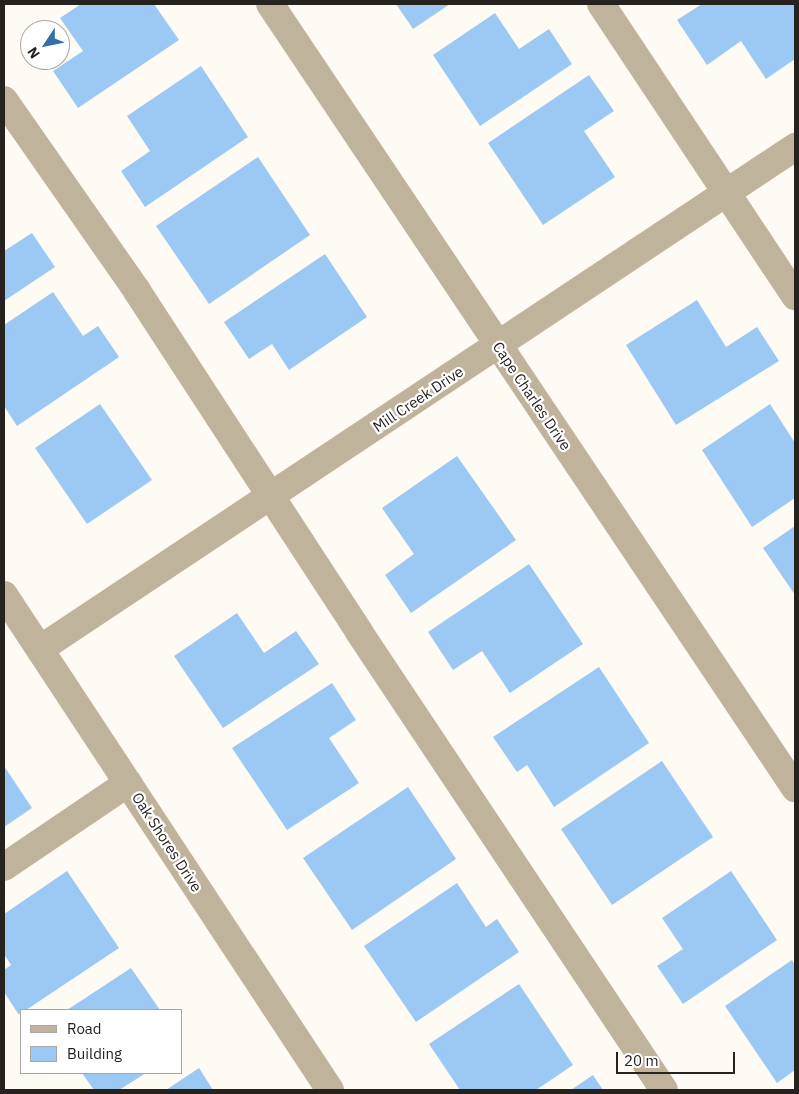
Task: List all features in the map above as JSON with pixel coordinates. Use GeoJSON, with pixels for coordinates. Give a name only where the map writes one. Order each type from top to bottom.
{"type":"FeatureCollection","features":[{"type":"Feature","properties":{"kind":"street","name":"Cape Charles Drive"},"geometry":{"type":"LineString","coordinates":[[270,4],[795,788]]}},
{"type":"Feature","properties":{"kind":"street"},"geometry":{"type":"LineString","coordinates":[[601,4],[795,296]]}},
{"type":"Feature","properties":{"kind":"street"},"geometry":{"type":"LineString","coordinates":[[4,100],[137,291],[270,497],[664,1090]]}},
{"type":"Feature","properties":{"kind":"street","name":"Mill Creek Drive"},"geometry":{"type":"LineString","coordinates":[[40,649],[795,147]]}},
{"type":"Feature","properties":{"kind":"street","name":"Oak Shores Drive"},"geometry":{"type":"LineString","coordinates":[[4,594],[330,1090]]}},
{"type":"Feature","properties":{"kind":"street"},"geometry":{"type":"LineString","coordinates":[[4,867],[128,783]]}},
{"type":"Feature","properties":{"kind":"building"},"geometry":{"type":"Polygon","coordinates":[[[81,4],[154,4],[179,40],[78,108],[53,71],[70,70],[70,60],[83,51],[70,32],[70,20],[61,20],[60,18],[81,4]]]}},
{"type":"Feature","properties":{"kind":"building"},"geometry":{"type":"Polygon","coordinates":[[[396,4],[450,4],[413,29],[396,4]]]}},
{"type":"Feature","properties":{"kind":"building"},"geometry":{"type":"Polygon","coordinates":[[[702,4],[795,4],[795,59],[766,79],[741,41],[707,65],[677,20],[702,4]]]}},
{"type":"Feature","properties":{"kind":"building"},"geometry":{"type":"Polygon","coordinates":[[[495,13],[519,49],[549,29],[572,64],[480,126],[433,55],[495,13]]]}},
{"type":"Feature","properties":{"kind":"building"},"geometry":{"type":"Polygon","coordinates":[[[201,66],[248,137],[145,207],[121,171],[150,151],[127,116],[201,66]]]}},
{"type":"Feature","properties":{"kind":"building"},"geometry":{"type":"Polygon","coordinates":[[[589,75],[614,111],[584,131],[615,177],[543,225],[488,143],[589,75]]]}},
{"type":"Feature","properties":{"kind":"building"},"geometry":{"type":"Polygon","coordinates":[[[258,157],[310,235],[209,304],[156,226],[258,157]]]}},
{"type":"Feature","properties":{"kind":"building"},"geometry":{"type":"Polygon","coordinates":[[[32,233],[55,267],[4,301],[4,251],[32,233]]]}},
{"type":"Feature","properties":{"kind":"building"},"geometry":{"type":"Polygon","coordinates":[[[325,254],[367,317],[289,370],[272,344],[249,359],[224,322],[325,254]]]}},
{"type":"Feature","properties":{"kind":"building"},"geometry":{"type":"Polygon","coordinates":[[[53,292],[83,336],[98,326],[119,357],[17,426],[4,406],[4,325],[53,292]]]}},
{"type":"Feature","properties":{"kind":"building"},"geometry":{"type":"Polygon","coordinates":[[[697,300],[726,347],[757,327],[779,361],[676,425],[626,345],[697,300]]]}},
{"type":"Feature","properties":{"kind":"building"},"geometry":{"type":"Polygon","coordinates":[[[100,404],[152,480],[87,524],[35,448],[100,404]]]}},
{"type":"Feature","properties":{"kind":"building"},"geometry":{"type":"Polygon","coordinates":[[[770,404],[795,443],[795,498],[752,527],[702,450],[770,404]]]}},
{"type":"Feature","properties":{"kind":"building"},"geometry":{"type":"Polygon","coordinates":[[[457,456],[516,540],[411,613],[385,575],[414,554],[382,508],[457,456]]]}},
{"type":"Feature","properties":{"kind":"building"},"geometry":{"type":"Polygon","coordinates":[[[795,526],[795,595],[763,548],[795,526]]]}},
{"type":"Feature","properties":{"kind":"building"},"geometry":{"type":"Polygon","coordinates":[[[529,564],[583,644],[510,693],[482,651],[453,670],[428,632],[529,564]]]}},
{"type":"Feature","properties":{"kind":"building"},"geometry":{"type":"Polygon","coordinates":[[[237,613],[264,653],[296,631],[319,664],[223,728],[174,656],[237,613]]]}},
{"type":"Feature","properties":{"kind":"building"},"geometry":{"type":"Polygon","coordinates":[[[599,667],[649,743],[554,807],[527,765],[517,772],[493,737],[599,667]]]}},
{"type":"Feature","properties":{"kind":"building"},"geometry":{"type":"Polygon","coordinates":[[[332,683],[356,720],[329,738],[359,783],[287,830],[232,748],[332,683]]]}},
{"type":"Feature","properties":{"kind":"building"},"geometry":{"type":"Polygon","coordinates":[[[662,761],[713,837],[612,905],[561,829],[662,761]]]}},
{"type":"Feature","properties":{"kind":"building"},"geometry":{"type":"Polygon","coordinates":[[[4,766],[32,808],[4,827],[4,766]]]}},
{"type":"Feature","properties":{"kind":"building"},"geometry":{"type":"Polygon","coordinates":[[[408,787],[456,859],[352,930],[303,858],[408,787]]]}},
{"type":"Feature","properties":{"kind":"building"},"geometry":{"type":"Polygon","coordinates":[[[67,871],[119,948],[28,1009],[20,1009],[19,1015],[4,992],[4,970],[11,965],[4,954],[4,914],[67,871]]]}},
{"type":"Feature","properties":{"kind":"building"},"geometry":{"type":"Polygon","coordinates":[[[731,871],[777,940],[683,1004],[657,966],[683,949],[662,918],[731,871]]]}},
{"type":"Feature","properties":{"kind":"building"},"geometry":{"type":"Polygon","coordinates":[[[457,883],[486,927],[497,919],[519,952],[416,1022],[364,946],[457,883]]]}},
{"type":"Feature","properties":{"kind":"building"},"geometry":{"type":"Polygon","coordinates":[[[792,960],[795,965],[795,1070],[777,1083],[725,1006],[792,960]]]}},
{"type":"Feature","properties":{"kind":"building"},"geometry":{"type":"Polygon","coordinates":[[[131,968],[159,1009],[69,1009],[131,968]]]}},
{"type":"Feature","properties":{"kind":"building"},"geometry":{"type":"Polygon","coordinates":[[[519,984],[573,1065],[536,1090],[460,1090],[429,1044],[519,984]]]}},
{"type":"Feature","properties":{"kind":"building"},"geometry":{"type":"Polygon","coordinates":[[[199,1068],[213,1090],[166,1090],[199,1068]]]}},
{"type":"Feature","properties":{"kind":"building"},"geometry":{"type":"Polygon","coordinates":[[[83,1074],[144,1074],[119,1090],[94,1090],[83,1074]]]}},
{"type":"Feature","properties":{"kind":"building"},"geometry":{"type":"Polygon","coordinates":[[[593,1075],[603,1090],[571,1090],[593,1075]]]}}]}
